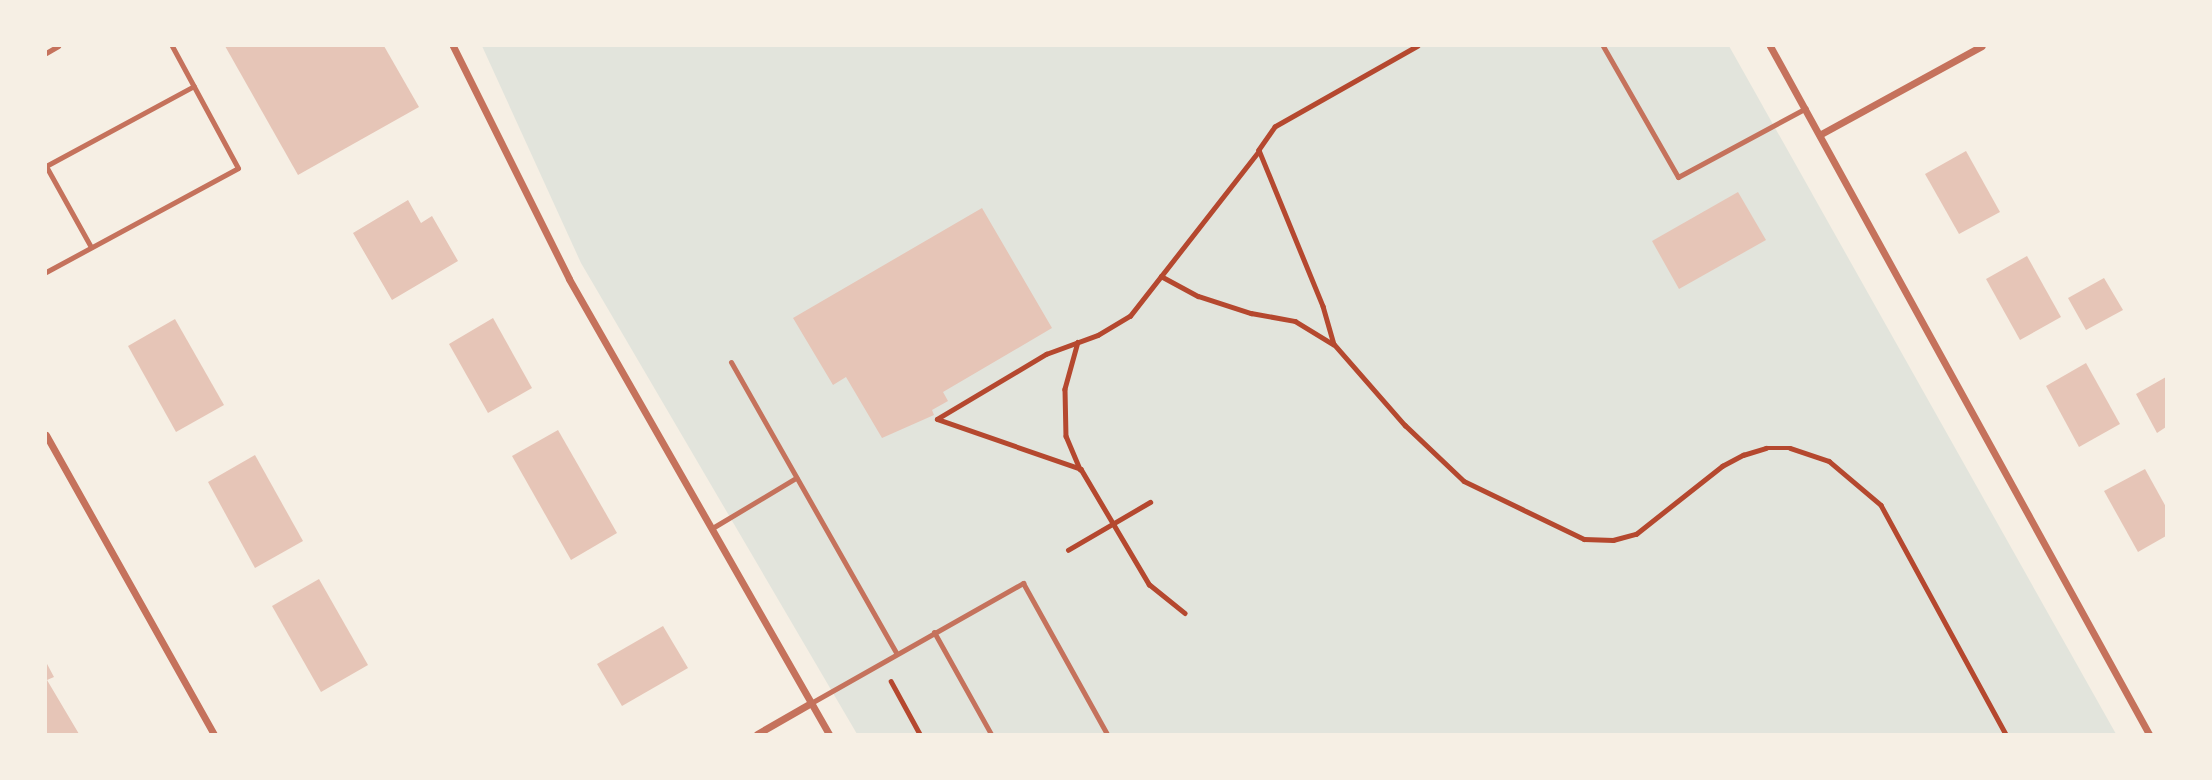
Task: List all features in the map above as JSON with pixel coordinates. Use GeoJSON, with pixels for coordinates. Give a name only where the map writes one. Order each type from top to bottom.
{"type":"FeatureCollection","features":[{"type":"Feature","properties":{"kind":"street"},"geometry":{"type":"LineString","coordinates":[[453,46],[569,279],[714,527],[830,734]]}},
{"type":"Feature","properties":{"kind":"street"},"geometry":{"type":"LineString","coordinates":[[1770,46],[1821,134],[2149,734]]}},
{"type":"Feature","properties":{"kind":"street"},"geometry":{"type":"LineString","coordinates":[[1821,134],[1982,46]]}},
{"type":"Feature","properties":{"kind":"street"},"geometry":{"type":"LineString","coordinates":[[46,435],[214,734]]}},
{"type":"Feature","properties":{"kind":"street"},"geometry":{"type":"LineString","coordinates":[[757,734],[811,703]]}},
{"type":"Feature","properties":{"kind":"lane"},"geometry":{"type":"LineString","coordinates":[[46,53],[58,46]]}},
{"type":"Feature","properties":{"kind":"lane"},"geometry":{"type":"LineString","coordinates":[[46,272],[238,168],[172,46]]}},
{"type":"Feature","properties":{"kind":"lane"},"geometry":{"type":"LineString","coordinates":[[1603,46],[1678,177],[1806,108]]}},
{"type":"Feature","properties":{"kind":"lane"},"geometry":{"type":"LineString","coordinates":[[91,247],[46,166],[194,86]]}},
{"type":"Feature","properties":{"kind":"lane"},"geometry":{"type":"LineString","coordinates":[[731,362],[896,653]]}},
{"type":"Feature","properties":{"kind":"lane"},"geometry":{"type":"LineString","coordinates":[[714,527],[796,478]]}},
{"type":"Feature","properties":{"kind":"lane"},"geometry":{"type":"LineString","coordinates":[[811,703],[1023,583],[1107,734]]}},
{"type":"Feature","properties":{"kind":"lane"},"geometry":{"type":"LineString","coordinates":[[934,632],[991,734]]}},
{"type":"Feature","properties":{"kind":"path"},"geometry":{"type":"LineString","coordinates":[[1081,469],[937,419],[1046,354],[1078,342],[1130,316],[1275,127],[1418,46]]}},
{"type":"Feature","properties":{"kind":"path"},"geometry":{"type":"LineString","coordinates":[[1259,150],[1310,273],[1334,344]]}},
{"type":"Feature","properties":{"kind":"path"},"geometry":{"type":"LineString","coordinates":[[1161,276],[1198,296],[1241,310],[1295,321],[1334,344],[1405,425],[1464,481],[1584,539],[1614,540],[1636,534],[1722,466],[1755,452],[1790,448],[1829,461],[1881,505],[2006,734]]}},
{"type":"Feature","properties":{"kind":"path"},"geometry":{"type":"LineString","coordinates":[[1078,342],[1065,389],[1066,436],[1081,469],[1149,584],[1185,613]]}},
{"type":"Feature","properties":{"kind":"path"},"geometry":{"type":"LineString","coordinates":[[1068,550],[1150,502]]}},
{"type":"Feature","properties":{"kind":"path"},"geometry":{"type":"LineString","coordinates":[[880,662],[920,734]]}},
{"type":"Feature","properties":{"kind":"shaded area"},"geometry":{"type":"Polygon","coordinates":[[[482,46],[1729,46],[2116,734],[857,734],[581,263],[482,46]]]}},
{"type":"Feature","properties":{"kind":"building"},"geometry":{"type":"Polygon","coordinates":[[[225,46],[384,46],[419,107],[298,175],[225,46]]]}},
{"type":"Feature","properties":{"kind":"building"},"geometry":{"type":"Polygon","coordinates":[[[1966,151],[2000,212],[1959,234],[1925,174],[1966,151]]]}},
{"type":"Feature","properties":{"kind":"building"},"geometry":{"type":"Polygon","coordinates":[[[1738,192],[1766,240],[1679,289],[1652,241],[1738,192]]]}},
{"type":"Feature","properties":{"kind":"building"},"geometry":{"type":"Polygon","coordinates":[[[408,200],[421,223],[432,216],[458,261],[392,300],[353,233],[408,200]]]}},
{"type":"Feature","properties":{"kind":"building"},"geometry":{"type":"Polygon","coordinates":[[[982,208],[1052,328],[943,392],[948,401],[932,410],[934,415],[882,438],[846,377],[833,385],[793,318],[982,208]]]}},
{"type":"Feature","properties":{"kind":"building"},"geometry":{"type":"Polygon","coordinates":[[[2027,256],[2061,317],[2020,340],[1986,279],[2027,256]]]}},
{"type":"Feature","properties":{"kind":"building"},"geometry":{"type":"Polygon","coordinates":[[[2104,278],[2123,310],[2086,330],[2068,298],[2104,278]]]}},
{"type":"Feature","properties":{"kind":"building"},"geometry":{"type":"Polygon","coordinates":[[[493,318],[532,388],[488,413],[449,344],[493,318]]]}},
{"type":"Feature","properties":{"kind":"building"},"geometry":{"type":"Polygon","coordinates":[[[175,319],[224,405],[176,432],[128,346],[175,319]]]}},
{"type":"Feature","properties":{"kind":"building"},"geometry":{"type":"Polygon","coordinates":[[[2086,363],[2120,424],[2079,447],[2046,386],[2086,363]]]}},
{"type":"Feature","properties":{"kind":"building"},"geometry":{"type":"Polygon","coordinates":[[[2166,377],[2166,427],[2157,433],[2136,394],[2166,377]]]}},
{"type":"Feature","properties":{"kind":"building"},"geometry":{"type":"Polygon","coordinates":[[[558,430],[617,533],[571,560],[512,456],[558,430]]]}},
{"type":"Feature","properties":{"kind":"building"},"geometry":{"type":"Polygon","coordinates":[[[255,455],[303,541],[255,568],[208,482],[255,455]]]}},
{"type":"Feature","properties":{"kind":"building"},"geometry":{"type":"Polygon","coordinates":[[[2145,469],[2166,507],[2166,536],[2138,552],[2104,491],[2145,469]]]}},
{"type":"Feature","properties":{"kind":"building"},"geometry":{"type":"Polygon","coordinates":[[[319,579],[368,665],[321,692],[272,606],[319,579]]]}},
{"type":"Feature","properties":{"kind":"building"},"geometry":{"type":"Polygon","coordinates":[[[663,626],[688,668],[622,706],[597,664],[663,626]]]}},
{"type":"Feature","properties":{"kind":"building"},"geometry":{"type":"Polygon","coordinates":[[[46,662],[54,677],[47,680],[79,734],[46,734],[46,662]]]}}]}
